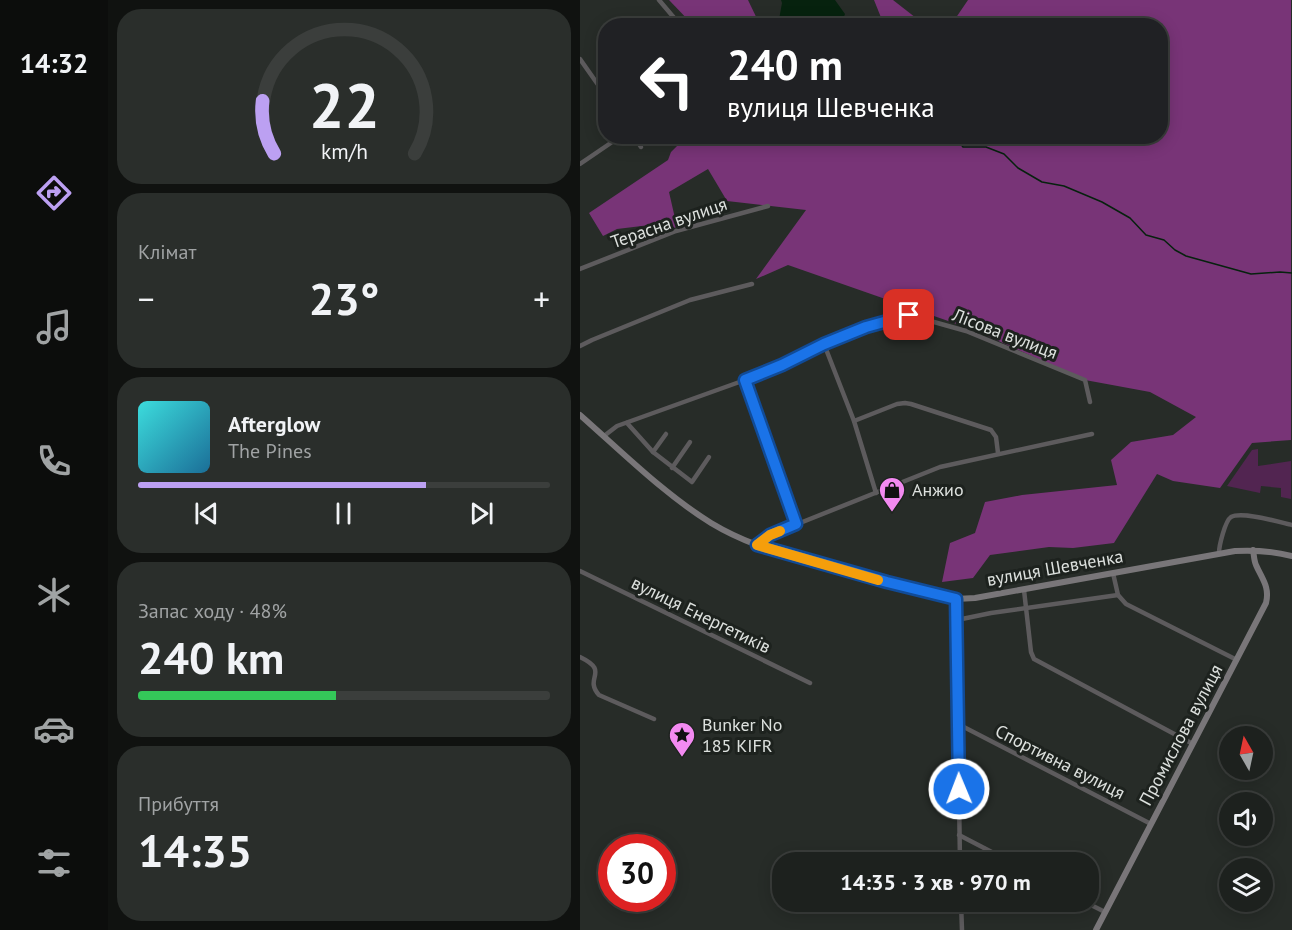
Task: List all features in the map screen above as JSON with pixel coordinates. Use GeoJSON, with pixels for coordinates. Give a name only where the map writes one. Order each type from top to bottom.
{"type":"FeatureCollection","features":[{"type":"Feature","properties":{"kind":"street"},"geometry":{"type":"LineString","coordinates":[[659,0],[674,18]]}},
{"type":"Feature","properties":{"kind":"street"},"geometry":{"type":"LineString","coordinates":[[580,59],[598,85]]}},
{"type":"Feature","properties":{"kind":"street"},"geometry":{"type":"LineString","coordinates":[[580,164],[609,144]]}},
{"type":"Feature","properties":{"kind":"street","name":"Терасна вулиця"},"geometry":{"type":"LineString","coordinates":[[580,269],[676,231],[768,206]]}},
{"type":"Feature","properties":{"kind":"street"},"geometry":{"type":"LineString","coordinates":[[580,346],[690,300],[752,284]]}},
{"type":"Feature","properties":{"kind":"street","name":"Лісова вулиця"},"geometry":{"type":"LineString","coordinates":[[604,435],[617,426],[745,380],[866,327],[909,315],[966,331],[1085,380],[1090,402]]}},
{"type":"Feature","properties":{"kind":"street"},"geometry":{"type":"LineString","coordinates":[[824,344],[854,421],[876,493]]}},
{"type":"Feature","properties":{"kind":"street"},"geometry":{"type":"LineString","coordinates":[[745,380],[796,524]]}},
{"type":"Feature","properties":{"kind":"street"},"geometry":{"type":"LineString","coordinates":[[854,421],[897,404],[911,404],[991,430],[996,437],[998,453]]}},
{"type":"Feature","properties":{"kind":"street","name":"вулиця Шевченка"},"geometry":{"type":"LineString","coordinates":[[580,415],[688,508],[729,533],[757,545],[879,580],[956,599],[1024,590],[1219,553],[1253,550],[1291,556]]}},
{"type":"Feature","properties":{"kind":"street"},"geometry":{"type":"LineString","coordinates":[[627,423],[653,452],[692,482],[709,457]]}},
{"type":"Feature","properties":{"kind":"street"},"geometry":{"type":"LineString","coordinates":[[653,452],[666,434]]}},
{"type":"Feature","properties":{"kind":"street"},"geometry":{"type":"LineString","coordinates":[[757,545],[770,535],[940,467],[1092,434]]}},
{"type":"Feature","properties":{"kind":"street"},"geometry":{"type":"LineString","coordinates":[[672,468],[690,442]]}},
{"type":"Feature","properties":{"kind":"street"},"geometry":{"type":"LineString","coordinates":[[1219,553],[1228,520],[1232,516],[1261,517],[1291,525]]}},
{"type":"Feature","properties":{"kind":"street","name":"Промислова вулиця"},"geometry":{"type":"LineString","coordinates":[[1096,930],[1266,603],[1267,590],[1255,562],[1253,550]]}},
{"type":"Feature","properties":{"kind":"street","name":"вулиця Енергетиків"},"geometry":{"type":"LineString","coordinates":[[580,571],[810,683]]}},
{"type":"Feature","properties":{"kind":"street"},"geometry":{"type":"LineString","coordinates":[[1113,573],[1118,595],[1126,604],[1237,660]]}},
{"type":"Feature","properties":{"kind":"street"},"geometry":{"type":"LineString","coordinates":[[1024,590],[1031,652],[1034,660],[1193,744]]}},
{"type":"Feature","properties":{"kind":"street"},"geometry":{"type":"LineString","coordinates":[[957,620],[1118,595]]}},
{"type":"Feature","properties":{"kind":"street"},"geometry":{"type":"LineString","coordinates":[[956,599],[960,852]]}},
{"type":"Feature","properties":{"kind":"street"},"geometry":{"type":"LineString","coordinates":[[580,657],[594,665],[594,688],[599,695],[654,719]]}},
{"type":"Feature","properties":{"kind":"street","name":"Спортивна вулиця"},"geometry":{"type":"LineString","coordinates":[[958,724],[1151,824]]}},
{"type":"Feature","properties":{"kind":"street"},"geometry":{"type":"LineString","coordinates":[[960,835],[992,852]]}},
{"type":"Feature","properties":{"kind":"street"},"geometry":{"type":"LineString","coordinates":[[1099,909],[1105,912]]}},
{"type":"Feature","properties":{"kind":"street"},"geometry":{"type":"LineString","coordinates":[[961,912],[962,930]]}},
{"type":"Feature","properties":{"kind":"shaded area"},"geometry":{"type":"Polygon","coordinates":[[[669,0],[748,0],[757,18],[686,18],[669,0]]]}},
{"type":"Feature","properties":{"kind":"shaded area"},"geometry":{"type":"Polygon","coordinates":[[[781,0],[835,0],[845,14],[844,18],[779,18],[781,0]]]}},
{"type":"Feature","properties":{"kind":"shaded area"},"geometry":{"type":"Polygon","coordinates":[[[874,0],[893,0],[916,18],[881,18],[874,0]]]}},
{"type":"Feature","properties":{"kind":"shaded area"},"geometry":{"type":"Polygon","coordinates":[[[968,0],[1291,0],[1291,440],[1252,443],[1220,488],[1173,481],[1157,474],[1114,543],[1073,548],[1049,547],[990,555],[973,578],[942,582],[950,543],[975,533],[985,502],[1022,495],[1117,485],[1111,460],[1131,442],[1173,435],[1196,417],[1150,392],[1085,380],[974,330],[788,265],[756,279],[806,210],[727,201],[708,169],[669,192],[677,227],[654,234],[650,225],[617,229],[603,236],[589,213],[668,160],[671,152],[679,144],[1168,144],[1168,18],[956,18],[968,0]]]}},
{"type":"Feature","properties":{"kind":"shaded area"},"geometry":{"type":"Polygon","coordinates":[[[1258,449],[1258,466],[1291,461],[1291,499],[1281,497],[1281,488],[1261,486],[1260,493],[1227,486],[1252,450],[1258,449]]]}},
{"type":"Feature","properties":{"kind":"waterway"},"geometry":{"type":"LineString","coordinates":[[961,144],[963,147],[986,147],[1004,154],[1018,168],[1042,182],[1064,186],[1102,202],[1130,218],[1146,235],[1164,240],[1186,256],[1251,274],[1292,273]]}},
{"type":"Feature","properties":{"kind":"slow traffic"},"geometry":{"type":"LineString","coordinates":[[780,531],[757,545],[878,580]]}},
{"type":"Feature","properties":{"kind":"place","name":"Анжио"},"geometry":{"type":"Point","coordinates":[892,513]}},
{"type":"Feature","properties":{"kind":"place","name":"Bunker No 185 KIFR"},"geometry":{"type":"Point","coordinates":[682,758]}},
{"type":"Feature","properties":{"kind":"route"},"geometry":{"type":"LineString","coordinates":[[909,315],[866,327],[745,380],[796,524],[770,535],[757,545],[956,599],[959,789]]}}]}
